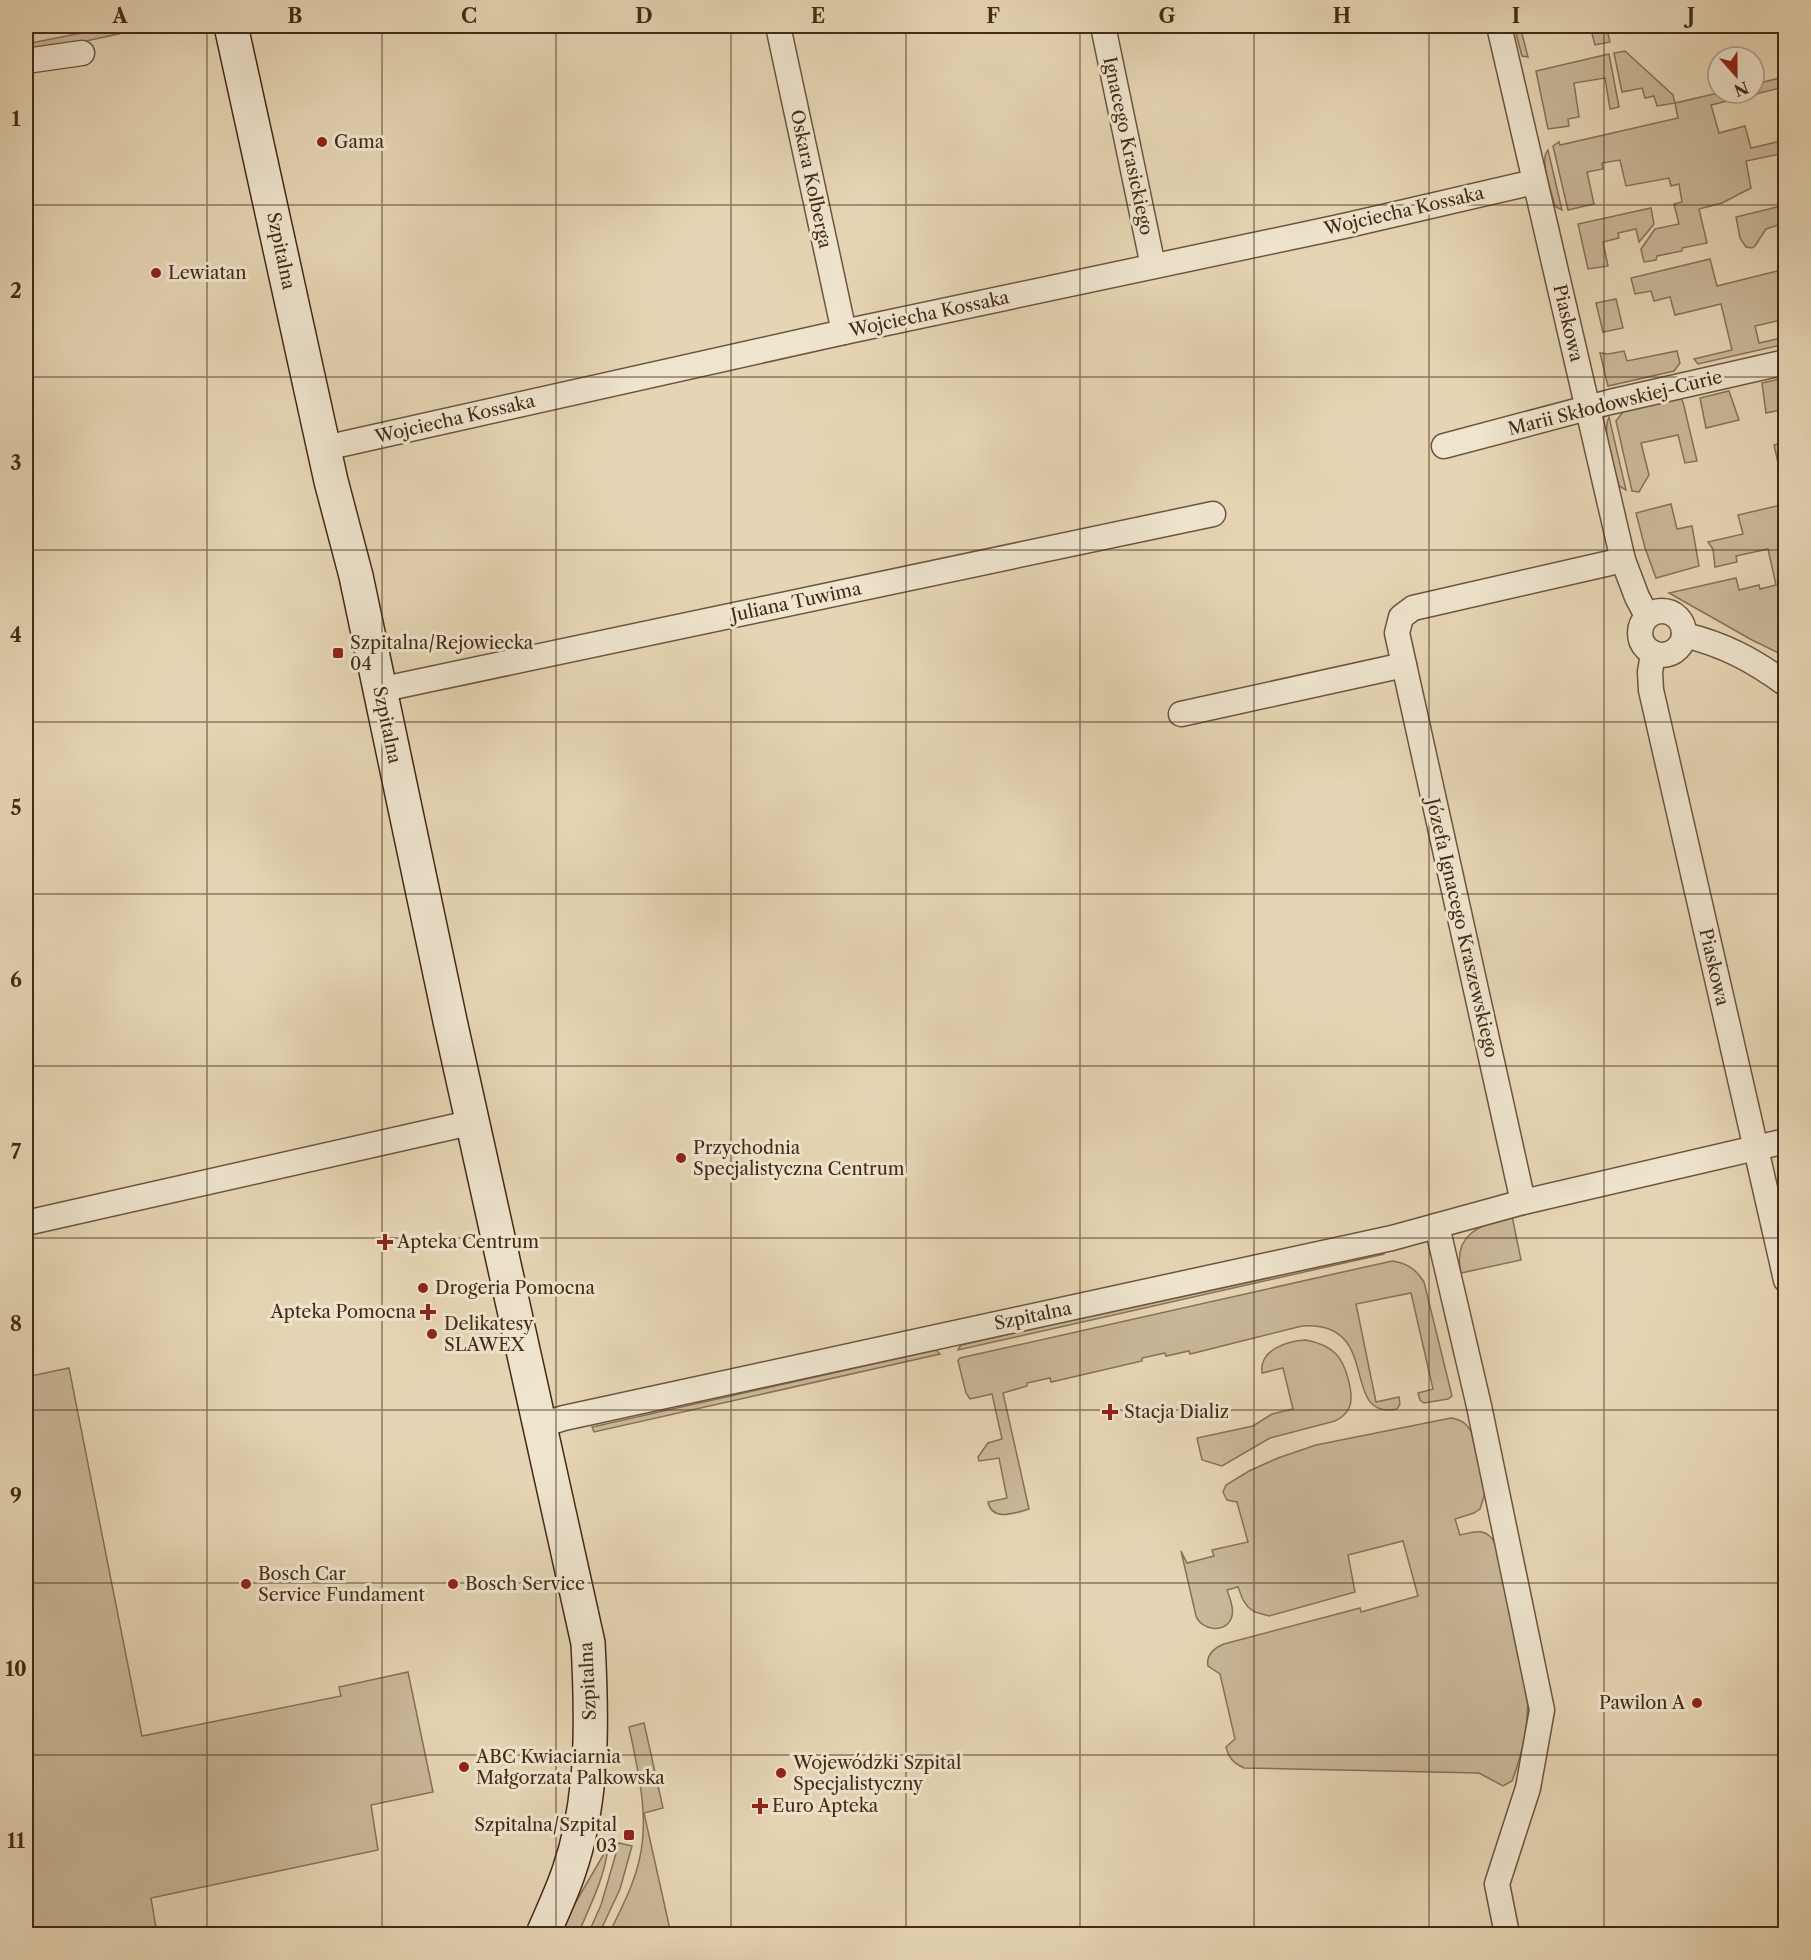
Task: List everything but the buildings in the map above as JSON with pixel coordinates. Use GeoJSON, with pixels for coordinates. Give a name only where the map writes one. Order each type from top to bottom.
{"type":"FeatureCollection","features":[{"type":"Feature","properties":{"kind":"street","name":"Szpitalna"},"geometry":{"type":"LineString","coordinates":[[231,26],[325,448],[356,576],[588,1643],[591,1701],[583,1815],[570,1870],[543,1935]]}},
{"type":"Feature","properties":{"kind":"street","name":"Oskara Kolberga"},"geometry":{"type":"LineString","coordinates":[[778,26],[844,332]]}},
{"type":"Feature","properties":{"kind":"street","name":"Ignacego Krasickiego"},"geometry":{"type":"LineString","coordinates":[[1103,26],[1153,266]]}},
{"type":"Feature","properties":{"kind":"street","name":"Piaskowa"},"geometry":{"type":"LineString","coordinates":[[1499,26],[1623,560],[1647,616]]}},
{"type":"Feature","properties":{"kind":"street"},"geometry":{"type":"LineString","coordinates":[[26,60],[82,54]]}},
{"type":"Feature","properties":{"kind":"street","name":"Wojciecha Kossaka"},"geometry":{"type":"LineString","coordinates":[[325,448],[844,332],[1344,226],[1534,182]]}},
{"type":"Feature","properties":{"kind":"street","name":"Marii Skłodowskiej-Curie"},"geometry":{"type":"LineString","coordinates":[[1444,446],[1588,408],[1785,362]]}},
{"type":"Feature","properties":{"kind":"street","name":"Juliana Tuwima"},"geometry":{"type":"LineString","coordinates":[[380,690],[1213,514]]}},
{"type":"Feature","properties":{"kind":"street","name":"Józefa Ignacego Kraszewskiego"},"geometry":{"type":"LineString","coordinates":[[1523,1202],[1397,633],[1401,616],[1413,608],[1623,560]]}},
{"type":"Feature","properties":{"kind":"street"},"geometry":{"type":"LineString","coordinates":[[1661,610],[1669,612],[1680,620],[1684,635],[1679,648],[1667,655],[1653,654],[1642,644],[1639,636],[1642,621],[1647,616],[1661,610]]}},
{"type":"Feature","properties":{"kind":"street"},"geometry":{"type":"LineString","coordinates":[[1684,635],[1718,644],[1738,653],[1783,680]]}},
{"type":"Feature","properties":{"kind":"street","name":"Piaskowa"},"geometry":{"type":"LineString","coordinates":[[1653,654],[1650,672],[1651,690],[1785,1280]]}},
{"type":"Feature","properties":{"kind":"street"},"geometry":{"type":"LineString","coordinates":[[1181,714],[1404,665]]}},
{"type":"Feature","properties":{"kind":"street"},"geometry":{"type":"LineString","coordinates":[[26,1222],[474,1122]]}},
{"type":"Feature","properties":{"kind":"street"},"geometry":{"type":"LineString","coordinates":[[1523,1202],[1785,1142]]}},
{"type":"Feature","properties":{"kind":"street","name":"Szpitalna"},"geometry":{"type":"LineString","coordinates":[[541,1425],[1392,1238],[1523,1202]]}},
{"type":"Feature","properties":{"kind":"street"},"geometry":{"type":"LineString","coordinates":[[1437,1226],[1479,1406],[1542,1710],[1528,1788],[1497,1884],[1507,1935]]}},
{"type":"Feature","properties":{"kind":"shaded area"},"geometry":{"type":"Polygon","coordinates":[[[116,26],[155,26],[26,54],[26,44],[116,26]]]}},
{"type":"Feature","properties":{"kind":"shaded area"},"geometry":{"type":"Polygon","coordinates":[[[1514,26],[1520,26],[1528,57],[1522,56],[1514,26]]]}},
{"type":"Feature","properties":{"kind":"shaded area"},"geometry":{"type":"Polygon","coordinates":[[[1590,26],[1606,26],[1610,42],[1595,45],[1590,26]]]}},
{"type":"Feature","properties":{"kind":"shaded area"},"geometry":{"type":"Polygon","coordinates":[[[1625,51],[1673,95],[1675,103],[1657,106],[1654,96],[1645,98],[1642,88],[1622,92],[1614,53],[1625,51]]]}},
{"type":"Feature","properties":{"kind":"shaded area"},"geometry":{"type":"Polygon","coordinates":[[[1609,54],[1619,107],[1610,109],[1605,78],[1574,83],[1579,117],[1568,119],[1569,126],[1548,129],[1536,71],[1609,54]]]}},
{"type":"Feature","properties":{"kind":"shaded area"},"geometry":{"type":"Polygon","coordinates":[[[1785,77],[1785,109],[1780,88],[1766,91],[1766,81],[1785,77]]]}},
{"type":"Feature","properties":{"kind":"shaded area"},"geometry":{"type":"Polygon","coordinates":[[[1706,96],[1706,105],[1711,105],[1719,133],[1745,126],[1751,148],[1785,140],[1785,153],[1746,161],[1751,188],[1722,203],[1699,209],[1707,243],[1682,248],[1682,251],[1657,256],[1656,260],[1644,262],[1641,249],[1655,229],[1679,224],[1674,204],[1682,202],[1679,184],[1671,186],[1669,178],[1626,186],[1620,160],[1602,163],[1603,169],[1587,172],[1594,204],[1568,210],[1553,146],[1559,142],[1560,145],[1678,118],[1675,103],[1706,96]]]}},
{"type":"Feature","properties":{"kind":"shaded area"},"geometry":{"type":"Polygon","coordinates":[[[1548,150],[1562,210],[1554,203],[1546,175],[1545,160],[1548,150]]]}},
{"type":"Feature","properties":{"kind":"shaded area"},"geometry":{"type":"Polygon","coordinates":[[[1785,205],[1785,223],[1766,229],[1755,246],[1746,247],[1740,238],[1736,217],[1785,205]]]}},
{"type":"Feature","properties":{"kind":"shaded area"},"geometry":{"type":"Polygon","coordinates":[[[1651,208],[1654,224],[1639,242],[1636,229],[1618,233],[1619,238],[1603,242],[1608,266],[1588,269],[1578,224],[1651,208]]]}},
{"type":"Feature","properties":{"kind":"shaded area"},"geometry":{"type":"Polygon","coordinates":[[[1710,259],[1717,286],[1785,269],[1785,281],[1782,282],[1785,319],[1755,326],[1759,343],[1785,337],[1785,344],[1698,364],[1694,359],[1732,350],[1721,304],[1675,315],[1670,297],[1654,301],[1651,291],[1635,294],[1631,278],[1710,259]]]}},
{"type":"Feature","properties":{"kind":"shaded area"},"geometry":{"type":"Polygon","coordinates":[[[1616,299],[1623,328],[1603,332],[1596,303],[1616,299]]]}},
{"type":"Feature","properties":{"kind":"shaded area"},"geometry":{"type":"Polygon","coordinates":[[[1624,351],[1627,361],[1677,351],[1680,363],[1674,371],[1608,386],[1600,353],[1624,351]]]}},
{"type":"Feature","properties":{"kind":"shaded area"},"geometry":{"type":"Polygon","coordinates":[[[1785,378],[1785,409],[1766,413],[1762,383],[1785,378]]]}},
{"type":"Feature","properties":{"kind":"shaded area"},"geometry":{"type":"Polygon","coordinates":[[[1729,391],[1739,420],[1706,428],[1700,398],[1729,391]]]}},
{"type":"Feature","properties":{"kind":"shaded area"},"geometry":{"type":"Polygon","coordinates":[[[1680,397],[1697,461],[1685,463],[1678,435],[1641,443],[1649,475],[1639,492],[1632,491],[1616,421],[1626,408],[1680,397]]]}},
{"type":"Feature","properties":{"kind":"shaded area"},"geometry":{"type":"Polygon","coordinates":[[[1609,417],[1626,490],[1619,486],[1610,451],[1607,432],[1609,417]]]}},
{"type":"Feature","properties":{"kind":"shaded area"},"geometry":{"type":"Polygon","coordinates":[[[1786,442],[1785,494],[1774,445],[1786,442]]]}},
{"type":"Feature","properties":{"kind":"shaded area"},"geometry":{"type":"Polygon","coordinates":[[[1671,504],[1677,529],[1692,526],[1699,566],[1656,578],[1636,513],[1671,504]]]}},
{"type":"Feature","properties":{"kind":"shaded area"},"geometry":{"type":"Polygon","coordinates":[[[1785,504],[1785,656],[1669,593],[1736,578],[1739,590],[1759,585],[1760,589],[1776,585],[1768,549],[1736,556],[1737,562],[1715,567],[1713,549],[1708,542],[1743,534],[1738,515],[1785,504]]]}},
{"type":"Feature","properties":{"kind":"shaded area"},"geometry":{"type":"Polygon","coordinates":[[[1512,1216],[1521,1260],[1461,1273],[1459,1260],[1461,1249],[1471,1233],[1489,1223],[1512,1216]]]}},
{"type":"Feature","properties":{"kind":"shaded area"},"geometry":{"type":"Polygon","coordinates":[[[1385,1250],[1384,1254],[958,1350],[961,1345],[1385,1250]]]}},
{"type":"Feature","properties":{"kind":"shaded area"},"geometry":{"type":"Polygon","coordinates":[[[1392,1261],[1411,1267],[1424,1282],[1452,1396],[1448,1399],[1424,1403],[1420,1400],[1418,1393],[1433,1389],[1411,1293],[1356,1304],[1376,1402],[1399,1397],[1400,1404],[1397,1409],[1379,1409],[1369,1400],[1353,1353],[1343,1338],[1327,1328],[1302,1326],[1190,1354],[1189,1351],[1166,1356],[1165,1353],[1142,1358],[1142,1361],[1051,1382],[1050,1378],[1027,1383],[1027,1386],[1003,1393],[1029,1509],[999,1514],[990,1508],[988,1502],[1007,1498],[999,1458],[979,1461],[978,1457],[988,1443],[1002,1439],[992,1394],[970,1399],[966,1393],[958,1361],[960,1358],[1392,1261]]]}},
{"type":"Feature","properties":{"kind":"shaded area"},"geometry":{"type":"Polygon","coordinates":[[[1306,1340],[1329,1349],[1340,1359],[1351,1396],[1351,1403],[1345,1414],[1335,1421],[1270,1438],[1222,1466],[1202,1460],[1197,1438],[1253,1426],[1272,1414],[1293,1409],[1283,1368],[1262,1373],[1262,1365],[1265,1358],[1276,1348],[1291,1342],[1306,1340]]]}},
{"type":"Feature","properties":{"kind":"shaded area"},"geometry":{"type":"Polygon","coordinates":[[[936,1350],[940,1354],[594,1432],[592,1427],[936,1350]]]}},
{"type":"Feature","properties":{"kind":"shaded area"},"geometry":{"type":"Polygon","coordinates":[[[69,1368],[142,1736],[341,1696],[339,1687],[408,1672],[433,1792],[371,1805],[378,1850],[151,1898],[157,1934],[26,1934],[26,1377],[69,1368]]]}},
{"type":"Feature","properties":{"kind":"shaded area"},"geometry":{"type":"Polygon","coordinates":[[[1451,1418],[1463,1422],[1471,1431],[1485,1493],[1480,1509],[1455,1519],[1460,1535],[1485,1533],[1493,1539],[1496,1545],[1527,1690],[1525,1736],[1512,1781],[1503,1786],[1479,1773],[1244,1768],[1237,1764],[1230,1758],[1226,1747],[1235,1739],[1220,1674],[1208,1666],[1208,1658],[1214,1650],[1224,1644],[1360,1608],[1361,1612],[1418,1596],[1403,1541],[1348,1555],[1355,1592],[1269,1616],[1255,1612],[1248,1607],[1238,1587],[1227,1590],[1232,1608],[1232,1616],[1228,1624],[1218,1628],[1207,1627],[1196,1616],[1181,1551],[1187,1563],[1214,1556],[1212,1550],[1248,1542],[1237,1502],[1227,1500],[1223,1492],[1226,1485],[1249,1471],[1316,1445],[1451,1418]]]}},
{"type":"Feature","properties":{"kind":"shaded area"},"geometry":{"type":"Polygon","coordinates":[[[644,1723],[663,1808],[644,1813],[671,1934],[609,1934],[633,1880],[642,1844],[642,1794],[629,1727],[644,1723]]]}},
{"type":"Feature","properties":{"kind":"shaded area"},"geometry":{"type":"Polygon","coordinates":[[[619,1843],[632,1846],[620,1889],[599,1934],[588,1934],[601,1905],[619,1843]]]}},
{"type":"Feature","properties":{"kind":"shaded area"},"geometry":{"type":"Polygon","coordinates":[[[608,1847],[600,1880],[578,1934],[557,1934],[608,1847]]]}},
{"type":"Feature","properties":{"kind":"place","name":"Gama"},"geometry":{"type":"Point","coordinates":[322,142]}},
{"type":"Feature","properties":{"kind":"place","name":"Lewiatan"},"geometry":{"type":"Point","coordinates":[156,273]}},
{"type":"Feature","properties":{"kind":"place","name":"Szpitalna/Rejowiecka 04"},"geometry":{"type":"Point","coordinates":[338,653]}},
{"type":"Feature","properties":{"kind":"place","name":"Przychodnia Specjalistyczna Centrum"},"geometry":{"type":"Point","coordinates":[681,1158]}},
{"type":"Feature","properties":{"kind":"place","name":"Apteka Centrum"},"geometry":{"type":"Point","coordinates":[385,1242]}},
{"type":"Feature","properties":{"kind":"place","name":"Drogeria Pomocna"},"geometry":{"type":"Point","coordinates":[423,1288]}},
{"type":"Feature","properties":{"kind":"place","name":"Apteka Pomocna"},"geometry":{"type":"Point","coordinates":[428,1312]}},
{"type":"Feature","properties":{"kind":"place","name":"Delikatesy SLAWEX"},"geometry":{"type":"Point","coordinates":[432,1334]}},
{"type":"Feature","properties":{"kind":"place","name":"Stacja Dializ"},"geometry":{"type":"Point","coordinates":[1110,1412]}},
{"type":"Feature","properties":{"kind":"place","name":"Bosch Car Service Fundament"},"geometry":{"type":"Point","coordinates":[246,1584]}},
{"type":"Feature","properties":{"kind":"place","name":"Bosch Service"},"geometry":{"type":"Point","coordinates":[453,1584]}},
{"type":"Feature","properties":{"kind":"place","name":"Pawilon A"},"geometry":{"type":"Point","coordinates":[1697,1703]}},
{"type":"Feature","properties":{"kind":"place","name":"ABC Kwiaciarnia Małgorzata Palkowska"},"geometry":{"type":"Point","coordinates":[464,1767]}},
{"type":"Feature","properties":{"kind":"place","name":"Wojewódzki Szpital Specjalistyczny"},"geometry":{"type":"Point","coordinates":[781,1773]}},
{"type":"Feature","properties":{"kind":"place","name":"Euro Apteka"},"geometry":{"type":"Point","coordinates":[760,1806]}},
{"type":"Feature","properties":{"kind":"place","name":"Szpitalna/Szpital 03"},"geometry":{"type":"Point","coordinates":[629,1835]}}]}
